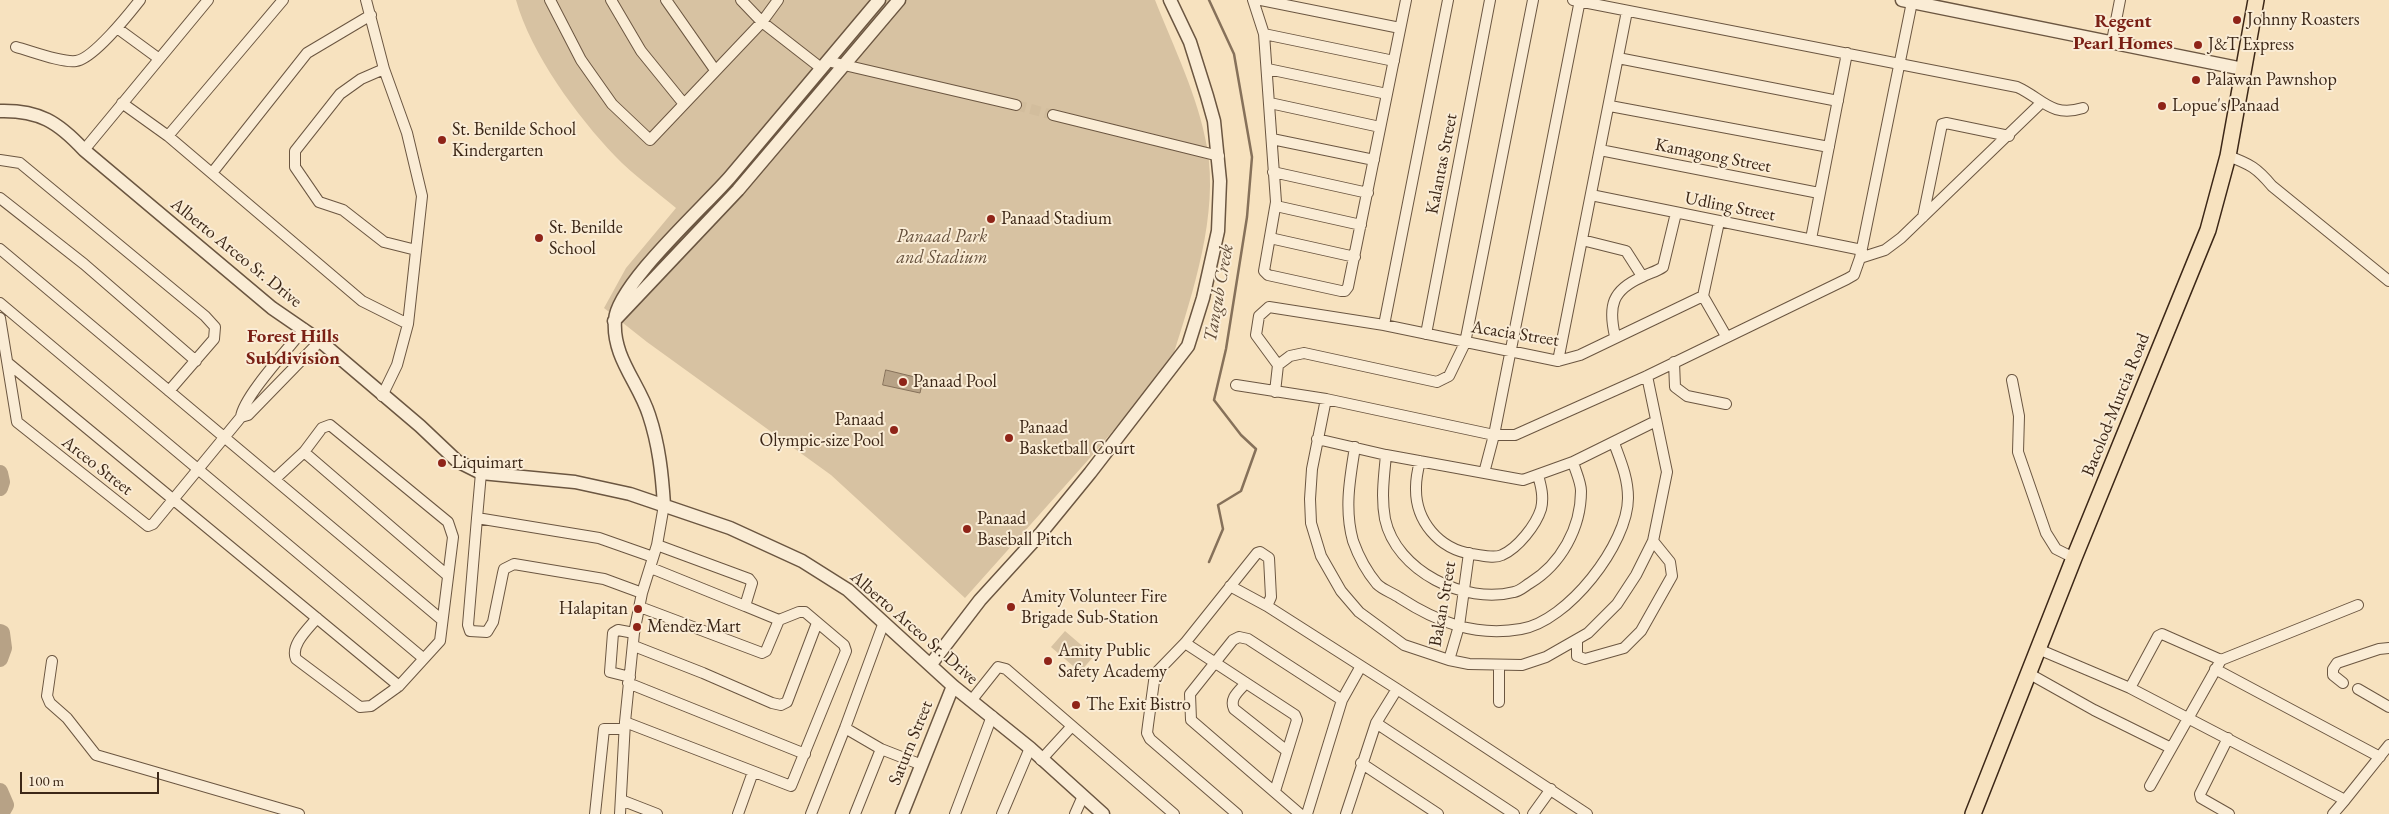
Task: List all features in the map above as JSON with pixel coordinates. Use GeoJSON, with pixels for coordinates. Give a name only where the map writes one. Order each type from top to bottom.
{"type":"FeatureCollection","features":[{"type":"Feature","properties":{"kind":"main road","name":"Bacolod-Murcia Road"},"geometry":{"type":"LineString","coordinates":[[1973,814],[2074,558],[2208,230],[2228,156],[2256,0]]}},
{"type":"Feature","properties":{"kind":"street"},"geometry":{"type":"LineString","coordinates":[[16,47],[75,62],[85,59],[117,28],[140,0]]}},
{"type":"Feature","properties":{"kind":"street"},"geometry":{"type":"LineString","coordinates":[[84,150],[158,58],[208,0]]}},
{"type":"Feature","properties":{"kind":"street"},"geometry":{"type":"LineString","coordinates":[[168,136],[283,0]]}},
{"type":"Feature","properties":{"kind":"street"},"geometry":{"type":"LineString","coordinates":[[366,0],[384,69],[407,133],[422,196],[408,324],[397,365],[382,396]]}},
{"type":"Feature","properties":{"kind":"street"},"geometry":{"type":"LineString","coordinates":[[550,0],[581,60],[612,104],[650,140],[762,22],[778,0]]}},
{"type":"Feature","properties":{"kind":"street"},"geometry":{"type":"LineString","coordinates":[[611,0],[641,51],[684,104]]}},
{"type":"Feature","properties":{"kind":"street"},"geometry":{"type":"LineString","coordinates":[[666,0],[715,70]]}},
{"type":"Feature","properties":{"kind":"street"},"geometry":{"type":"LineString","coordinates":[[742,0],[762,22],[824,65],[842,66],[1016,105]]}},
{"type":"Feature","properties":{"kind":"street"},"geometry":{"type":"LineString","coordinates":[[620,814],[624,725],[634,633],[642,593],[657,545],[664,505],[660,459],[649,413],[617,346],[614,322],[617,306],[652,260],[728,179],[879,0]]}},
{"type":"Feature","properties":{"kind":"street"},"geometry":{"type":"LineString","coordinates":[[614,322],[738,190],[899,0]]}},
{"type":"Feature","properties":{"kind":"street"},"geometry":{"type":"LineString","coordinates":[[931,664],[980,600],[1041,533],[1090,473],[1188,346],[1203,298],[1218,231],[1220,181],[1214,121],[1190,42],[1170,0]]}},
{"type":"Feature","properties":{"kind":"street"},"geometry":{"type":"LineString","coordinates":[[1253,0],[1264,34],[1268,69],[1276,206],[1264,271],[1268,276],[1345,291],[1348,287],[1355,257],[1406,0]]}},
{"type":"Feature","properties":{"kind":"street"},"geometry":{"type":"LineString","coordinates":[[1261,0],[1400,28]]}},
{"type":"Feature","properties":{"kind":"street"},"geometry":{"type":"LineString","coordinates":[[1384,325],[1448,0]]}},
{"type":"Feature","properties":{"kind":"street","name":"Kalantas Street"},"geometry":{"type":"LineString","coordinates":[[1426,334],[1490,0]]}},
{"type":"Feature","properties":{"kind":"street"},"geometry":{"type":"LineString","coordinates":[[1275,392],[1278,366],[1290,356],[1304,353],[1437,382],[1449,376],[1465,343],[1532,0]]}},
{"type":"Feature","properties":{"kind":"street"},"geometry":{"type":"LineString","coordinates":[[1484,473],[1494,435],[1511,350],[1578,0],[1627,11],[1899,62],[2017,87],[2030,92],[2041,103],[2050,108],[2071,112],[2082,108]]}},
{"type":"Feature","properties":{"kind":"street"},"geometry":{"type":"LineString","coordinates":[[2112,41],[2120,0]]}},
{"type":"Feature","properties":{"kind":"street"},"geometry":{"type":"LineString","coordinates":[[1236,385],[1326,398],[1494,435],[1515,435],[1647,376],[1854,275],[1861,254],[1899,62],[1907,1],[2243,68]]}},
{"type":"Feature","properties":{"kind":"street"},"geometry":{"type":"LineString","coordinates":[[1558,361],[1610,106],[1627,11]]}},
{"type":"Feature","properties":{"kind":"street"},"geometry":{"type":"LineString","coordinates":[[212,173],[307,53],[371,14]]}},
{"type":"Feature","properties":{"kind":"street"},"geometry":{"type":"LineString","coordinates":[[117,28],[158,58]]}},
{"type":"Feature","properties":{"kind":"street"},"geometry":{"type":"LineString","coordinates":[[1264,34],[1394,61]]}},
{"type":"Feature","properties":{"kind":"street"},"geometry":{"type":"LineString","coordinates":[[1811,239],[1847,53]]}},
{"type":"Feature","properties":{"kind":"street"},"geometry":{"type":"LineString","coordinates":[[1618,58],[1838,101]]}},
{"type":"Feature","properties":{"kind":"street"},"geometry":{"type":"LineString","coordinates":[[384,69],[361,79],[340,94],[295,151],[295,168],[319,202],[343,210],[384,242],[416,250]]}},
{"type":"Feature","properties":{"kind":"street"},"geometry":{"type":"LineString","coordinates":[[1268,69],[1387,94]]}},
{"type":"Feature","properties":{"kind":"street"},"geometry":{"type":"LineString","coordinates":[[122,102],[168,136],[362,301],[408,324]]}},
{"type":"Feature","properties":{"kind":"street"},"geometry":{"type":"LineString","coordinates":[[1861,254],[1886,250],[2009,136],[2041,103]]}},
{"type":"Feature","properties":{"kind":"street"},"geometry":{"type":"LineString","coordinates":[[1270,104],[1380,127]]}},
{"type":"Feature","properties":{"kind":"street"},"geometry":{"type":"LineString","coordinates":[[1610,106],[1829,147]]}},
{"type":"Feature","properties":{"kind":"street","name":"Alberto Arceo Sr. Drive"},"geometry":{"type":"LineString","coordinates":[[0,111],[20,111],[37,116],[64,129],[84,150],[272,308],[320,341],[382,396],[420,426],[457,461],[480,473],[575,482],[630,494],[664,505],[730,528],[802,561],[848,590],[953,686],[1030,748],[1041,760],[1103,814]]}},
{"type":"Feature","properties":{"kind":"street"},"geometry":{"type":"LineString","coordinates":[[1053,115],[1218,156]]}},
{"type":"Feature","properties":{"kind":"street"},"geometry":{"type":"LineString","coordinates":[[1923,217],[1942,124],[1946,122],[2009,136]]}},
{"type":"Feature","properties":{"kind":"street"},"geometry":{"type":"LineString","coordinates":[[1272,139],[1374,160]]}},
{"type":"Feature","properties":{"kind":"street","name":"Kamagong Street"},"geometry":{"type":"LineString","coordinates":[[1600,150],[1820,193]]}},
{"type":"Feature","properties":{"kind":"street"},"geometry":{"type":"LineString","coordinates":[[2228,156],[2249,163],[2272,186],[2389,281]]}},
{"type":"Feature","properties":{"kind":"street"},"geometry":{"type":"LineString","coordinates":[[0,160],[20,163],[205,316],[215,327],[214,339],[169,391]]}},
{"type":"Feature","properties":{"kind":"street"},"geometry":{"type":"LineString","coordinates":[[1273,172],[1368,193]]}},
{"type":"Feature","properties":{"kind":"street","name":"Udling Street"},"geometry":{"type":"LineString","coordinates":[[1591,195],[1811,239],[1861,254]]}},
{"type":"Feature","properties":{"kind":"street"},"geometry":{"type":"LineString","coordinates":[[0,198],[84,264],[196,361]]}},
{"type":"Feature","properties":{"kind":"street"},"geometry":{"type":"LineString","coordinates":[[1276,206],[1361,225]]}},
{"type":"Feature","properties":{"kind":"street"},"geometry":{"type":"LineString","coordinates":[[1615,336],[1611,318],[1614,301],[1620,290],[1642,276],[1663,267],[1676,213]]}},
{"type":"Feature","properties":{"kind":"street"},"geometry":{"type":"LineString","coordinates":[[1719,222],[1703,296],[1726,336]]}},
{"type":"Feature","properties":{"kind":"street"},"geometry":{"type":"LineString","coordinates":[[1270,238],[1355,257]]}},
{"type":"Feature","properties":{"kind":"street"},"geometry":{"type":"LineString","coordinates":[[1582,240],[1626,251],[1642,276]]}},
{"type":"Feature","properties":{"kind":"street"},"geometry":{"type":"LineString","coordinates":[[0,249],[276,478],[442,620]]}},
{"type":"Feature","properties":{"kind":"street","name":"Acacia Street"},"geometry":{"type":"LineString","coordinates":[[1278,366],[1256,335],[1259,316],[1269,307],[1384,325],[1558,361],[1580,355],[1615,336],[1703,296]]}},
{"type":"Feature","properties":{"kind":"street"},"geometry":{"type":"LineString","coordinates":[[0,303],[423,658]]}},
{"type":"Feature","properties":{"kind":"street","name":"Arceo Street"},"geometry":{"type":"LineString","coordinates":[[0,318],[14,414],[17,422],[148,526],[153,524],[241,417]]}},
{"type":"Feature","properties":{"kind":"street"},"geometry":{"type":"LineString","coordinates":[[304,329],[286,354],[254,391],[242,409],[241,417],[248,415],[320,341]]}},
{"type":"Feature","properties":{"kind":"street"},"geometry":{"type":"LineString","coordinates":[[286,354],[298,364]]}},
{"type":"Feature","properties":{"kind":"street"},"geometry":{"type":"LineString","coordinates":[[1674,362],[1675,387],[1681,394],[1726,404]]}},
{"type":"Feature","properties":{"kind":"street"},"geometry":{"type":"LineString","coordinates":[[8,363],[174,498],[399,686]]}},
{"type":"Feature","properties":{"kind":"street"},"geometry":{"type":"LineString","coordinates":[[1326,398],[1318,438],[1310,498],[1311,523],[1321,556],[1341,592],[1359,612],[1404,645],[1449,660],[1469,664],[1522,665],[1546,656],[1588,633],[1617,604],[1636,575],[1653,541],[1667,472],[1647,376]]}},
{"type":"Feature","properties":{"kind":"street"},"geometry":{"type":"LineString","coordinates":[[2012,380],[2019,416],[2018,452],[2046,533],[2056,549],[2074,558]]}},
{"type":"Feature","properties":{"kind":"street"},"geometry":{"type":"LineString","coordinates":[[254,391],[264,399]]}},
{"type":"Feature","properties":{"kind":"street"},"geometry":{"type":"LineString","coordinates":[[1318,438],[1386,455],[1523,480],[1573,462],[1656,421]]}},
{"type":"Feature","properties":{"kind":"street"},"geometry":{"type":"LineString","coordinates":[[276,478],[304,452],[322,428],[328,425],[332,426],[448,522],[453,537],[440,641],[399,686],[371,706],[360,707],[296,659],[294,654],[295,647],[316,618]]}},
{"type":"Feature","properties":{"kind":"street"},"geometry":{"type":"LineString","coordinates":[[1355,447],[1348,490],[1353,541],[1362,562],[1378,585],[1434,619],[1459,626],[1492,631],[1522,629],[1551,618],[1594,578],[1622,524],[1628,500],[1626,473],[1614,443]]}},
{"type":"Feature","properties":{"kind":"street"},"geometry":{"type":"LineString","coordinates":[[304,452],[448,575]]}},
{"type":"Feature","properties":{"kind":"street"},"geometry":{"type":"LineString","coordinates":[[1386,455],[1383,499],[1385,520],[1392,540],[1418,568],[1436,581],[1463,591],[1493,596],[1516,592],[1555,564],[1567,544],[1577,519],[1582,490],[1573,462]]}},
{"type":"Feature","properties":{"kind":"street"},"geometry":{"type":"LineString","coordinates":[[1420,461],[1416,488],[1419,509],[1428,528],[1440,540],[1456,550],[1468,553],[1502,556],[1518,543],[1531,527],[1541,509],[1543,491],[1538,475]]}},
{"type":"Feature","properties":{"kind":"street"},"geometry":{"type":"LineString","coordinates":[[480,473],[468,625],[470,631],[487,632],[493,622],[504,569],[514,564],[604,579],[642,593]]}},
{"type":"Feature","properties":{"kind":"street"},"geometry":{"type":"LineString","coordinates":[[477,518],[599,538],[653,557]]}},
{"type":"Feature","properties":{"kind":"street"},"geometry":{"type":"LineString","coordinates":[[1577,640],[1577,656],[1585,659],[1624,648],[1641,631],[1672,576],[1670,562],[1653,541]]}},
{"type":"Feature","properties":{"kind":"street"},"geometry":{"type":"LineString","coordinates":[[657,545],[749,579],[752,582],[752,588],[745,606]]}},
{"type":"Feature","properties":{"kind":"street"},"geometry":{"type":"LineString","coordinates":[[1236,814],[1150,739],[1147,733],[1155,674],[1185,643],[1256,553],[1264,554],[1270,558],[1270,597],[1267,606]]}},
{"type":"Feature","properties":{"kind":"street","name":"Bakan Street"},"geometry":{"type":"LineString","coordinates":[[1449,660],[1459,626],[1468,553]]}},
{"type":"Feature","properties":{"kind":"street"},"geometry":{"type":"LineString","coordinates":[[595,814],[604,729],[624,725],[791,786],[846,651],[844,645],[817,624],[810,615],[802,611],[779,620],[651,568]]}},
{"type":"Feature","properties":{"kind":"street"},"geometry":{"type":"LineString","coordinates":[[1230,586],[1267,606],[1361,666],[1587,814]]}},
{"type":"Feature","properties":{"kind":"street"},"geometry":{"type":"LineString","coordinates":[[2150,786],[2190,718],[2214,669],[2221,660],[2358,605]]}},
{"type":"Feature","properties":{"kind":"street"},"geometry":{"type":"LineString","coordinates":[[640,607],[762,653],[766,651],[779,620]]}},
{"type":"Feature","properties":{"kind":"street"},"geometry":{"type":"LineString","coordinates":[[810,814],[845,728],[884,622]]}},
{"type":"Feature","properties":{"kind":"street"},"geometry":{"type":"LineString","coordinates":[[634,646],[781,705],[787,702],[817,624]]}},
{"type":"Feature","properties":{"kind":"street"},"geometry":{"type":"LineString","coordinates":[[634,633],[618,630],[613,633],[610,672],[805,754]]}},
{"type":"Feature","properties":{"kind":"street"},"geometry":{"type":"LineString","coordinates":[[2130,688],[2158,636],[2162,634],[2221,660]]}},
{"type":"Feature","properties":{"kind":"street"},"geometry":{"type":"LineString","coordinates":[[1300,814],[1191,720],[1190,694],[1214,661],[1233,640],[1239,637],[1248,639],[1342,700]]}},
{"type":"Feature","properties":{"kind":"street"},"geometry":{"type":"LineString","coordinates":[[1185,643],[1295,716],[1297,720],[1275,791]]}},
{"type":"Feature","properties":{"kind":"street"},"geometry":{"type":"LineString","coordinates":[[2343,683],[2333,675],[2333,669],[2336,664],[2379,649],[2389,648]]}},
{"type":"Feature","properties":{"kind":"street"},"geometry":{"type":"LineString","coordinates":[[2038,649],[2130,688],[2345,800]]}},
{"type":"Feature","properties":{"kind":"street"},"geometry":{"type":"LineString","coordinates":[[52,661],[47,696],[50,703],[67,718],[96,755],[299,814]]}},
{"type":"Feature","properties":{"kind":"street"},"geometry":{"type":"LineString","coordinates":[[1499,664],[1499,702]]}},
{"type":"Feature","properties":{"kind":"street"},"geometry":{"type":"LineString","coordinates":[[971,701],[998,667],[1001,666],[1174,814]]}},
{"type":"Feature","properties":{"kind":"street"},"geometry":{"type":"LineString","coordinates":[[1307,814],[1342,700],[1361,666]]}},
{"type":"Feature","properties":{"kind":"street"},"geometry":{"type":"LineString","coordinates":[[2214,669],[2380,757]]}},
{"type":"Feature","properties":{"kind":"street"},"geometry":{"type":"LineString","coordinates":[[2028,673],[2094,710],[2171,748]]}},
{"type":"Feature","properties":{"kind":"street"},"geometry":{"type":"LineString","coordinates":[[1246,683],[1233,698],[1232,704],[1234,709],[1287,752]]}},
{"type":"Feature","properties":{"kind":"street","name":"Saturn Street"},"geometry":{"type":"LineString","coordinates":[[902,814],[953,686]]}},
{"type":"Feature","properties":{"kind":"street"},"geometry":{"type":"LineString","coordinates":[[1346,814],[1361,763],[1376,724],[1396,689]]}},
{"type":"Feature","properties":{"kind":"street"},"geometry":{"type":"LineString","coordinates":[[2358,689],[2389,707]]}},
{"type":"Feature","properties":{"kind":"street"},"geometry":{"type":"LineString","coordinates":[[955,814],[992,716]]}},
{"type":"Feature","properties":{"kind":"street"},"geometry":{"type":"LineString","coordinates":[[1376,724],[1514,814]]}},
{"type":"Feature","properties":{"kind":"street"},"geometry":{"type":"LineString","coordinates":[[1041,760],[1072,726]]}},
{"type":"Feature","properties":{"kind":"street"},"geometry":{"type":"LineString","coordinates":[[845,728],[881,749],[922,765]]}},
{"type":"Feature","properties":{"kind":"street"},"geometry":{"type":"LineString","coordinates":[[2228,738],[2200,794],[2201,798],[2229,814]]}},
{"type":"Feature","properties":{"kind":"street"},"geometry":{"type":"LineString","coordinates":[[2333,814],[2389,745]]}},
{"type":"Feature","properties":{"kind":"street"},"geometry":{"type":"LineString","coordinates":[[1002,814],[1030,748]]}},
{"type":"Feature","properties":{"kind":"street"},"geometry":{"type":"LineString","coordinates":[[855,814],[881,749]]}},
{"type":"Feature","properties":{"kind":"street"},"geometry":{"type":"LineString","coordinates":[[1361,763],[1438,814]]}},
{"type":"Feature","properties":{"kind":"street"},"geometry":{"type":"LineString","coordinates":[[738,814],[753,772]]}},
{"type":"Feature","properties":{"kind":"street"},"geometry":{"type":"LineString","coordinates":[[1533,814],[1551,789]]}},
{"type":"Feature","properties":{"kind":"street"},"geometry":{"type":"LineString","coordinates":[[1075,814],[1083,796]]}},
{"type":"Feature","properties":{"kind":"street"},"geometry":{"type":"LineString","coordinates":[[621,800],[657,814]]}},
{"type":"Feature","properties":{"kind":"green space","name":"Panaad Park and Stadium"},"geometry":{"type":"Polygon","coordinates":[[[516,0],[1155,0],[1198,109],[1207,147],[1210,173],[1210,199],[1202,253],[1173,356],[1168,366],[1089,459],[965,598],[831,475],[647,342],[604,308],[626,268],[676,208],[622,163],[600,140],[571,103],[532,42],[516,0]]]}},
{"type":"Feature","properties":{"kind":"green space"},"geometry":{"type":"Polygon","coordinates":[[[1065,631],[1094,656],[1080,672],[1051,647],[1065,631]]]}},
{"type":"Feature","properties":{"kind":"shaded area","name":"Panaad Pool"},"geometry":{"type":"Polygon","coordinates":[[[886,370],[923,379],[920,393],[883,385],[886,370]]]}},
{"type":"Feature","properties":{"kind":"waterway","name":"Tangub Creek"},"geometry":{"type":"LineString","coordinates":[[1209,0],[1234,54],[1252,157],[1247,217],[1226,349],[1214,400],[1241,435],[1256,449],[1241,491],[1218,505],[1223,529],[1209,562]]}},
{"type":"Feature","properties":{"kind":"waterway"},"geometry":{"type":"LineString","coordinates":[[0,473],[2,482],[0,488]]}},
{"type":"Feature","properties":{"kind":"waterway"},"geometry":{"type":"LineString","coordinates":[[0,632],[2,633],[4,648],[0,659]]}},
{"type":"Feature","properties":{"kind":"waterway"},"geometry":{"type":"LineString","coordinates":[[0,791],[6,805],[1,814]]}},
{"type":"Feature","properties":{"kind":"tunnel"},"geometry":{"type":"LineString","coordinates":[[1016,105],[1053,115]]}},
{"type":"Feature","properties":{"kind":"place","name":"Johnny Roasters"},"geometry":{"type":"Point","coordinates":[2237,20]}},
{"type":"Feature","properties":{"kind":"place","name":"J&T Express"},"geometry":{"type":"Point","coordinates":[2198,45]}},
{"type":"Feature","properties":{"kind":"place","name":"Palawan Pawnshop"},"geometry":{"type":"Point","coordinates":[2196,80]}},
{"type":"Feature","properties":{"kind":"place","name":"Lopue's Panaad"},"geometry":{"type":"Point","coordinates":[2162,106]}},
{"type":"Feature","properties":{"kind":"place","name":"St. Benilde School Kindergarten"},"geometry":{"type":"Point","coordinates":[442,140]}},
{"type":"Feature","properties":{"kind":"place","name":"Panaad Stadium"},"geometry":{"type":"Point","coordinates":[991,219]}},
{"type":"Feature","properties":{"kind":"place","name":"St. Benilde School"},"geometry":{"type":"Point","coordinates":[539,238]}},
{"type":"Feature","properties":{"kind":"place","name":"Panaad Pool"},"geometry":{"type":"Point","coordinates":[903,382]}},
{"type":"Feature","properties":{"kind":"place","name":"Panaad Olympic-size Pool"},"geometry":{"type":"Point","coordinates":[894,430]}},
{"type":"Feature","properties":{"kind":"place","name":"Panaad Basketball Court"},"geometry":{"type":"Point","coordinates":[1009,438]}},
{"type":"Feature","properties":{"kind":"place","name":"Liquimart"},"geometry":{"type":"Point","coordinates":[442,463]}},
{"type":"Feature","properties":{"kind":"place","name":"Panaad Baseball Pitch"},"geometry":{"type":"Point","coordinates":[967,529]}},
{"type":"Feature","properties":{"kind":"place","name":"Amity Volunteer Fire Brigade Sub-Station"},"geometry":{"type":"Point","coordinates":[1011,607]}},
{"type":"Feature","properties":{"kind":"place","name":"Halapitan"},"geometry":{"type":"Point","coordinates":[638,609]}},
{"type":"Feature","properties":{"kind":"place","name":"Mendez Mart"},"geometry":{"type":"Point","coordinates":[637,627]}},
{"type":"Feature","properties":{"kind":"place","name":"Amity Public Safety Academy"},"geometry":{"type":"Point","coordinates":[1048,661]}},
{"type":"Feature","properties":{"kind":"place","name":"The Exit Bistro"},"geometry":{"type":"Point","coordinates":[1076,705]}},
{"type":"Feature","properties":{"kind":"district","name":"Regent Pearl Homes"},"geometry":{"type":"Point","coordinates":[2123,33]}},
{"type":"Feature","properties":{"kind":"district","name":"Forest Hills Subdivision"},"geometry":{"type":"Point","coordinates":[293,348]}}]}
